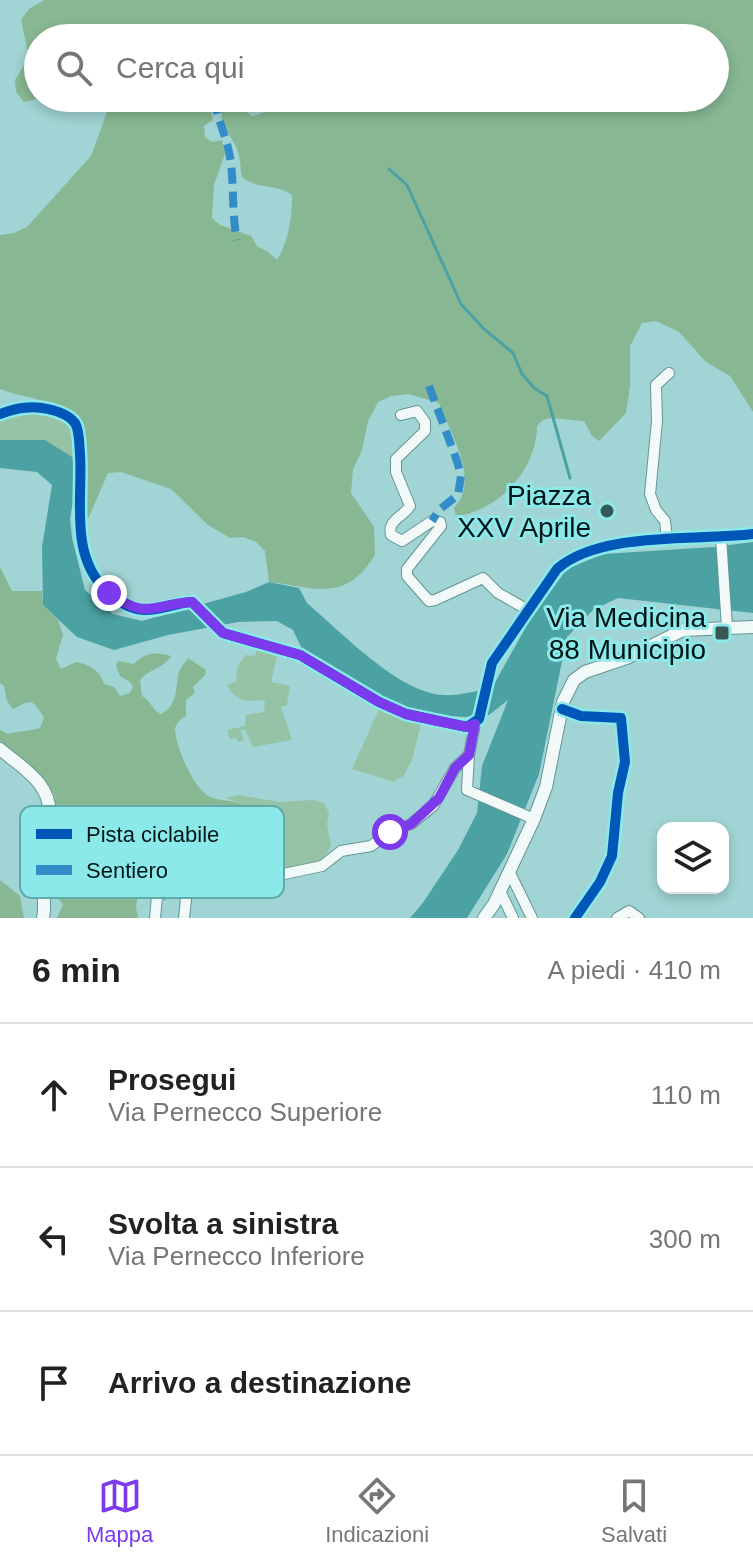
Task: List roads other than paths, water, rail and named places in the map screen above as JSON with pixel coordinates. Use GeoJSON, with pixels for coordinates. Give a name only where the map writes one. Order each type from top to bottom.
{"type":"FeatureCollection","features":[{"type":"Feature","properties":{"kind":"main road"},"geometry":{"type":"LineString","coordinates":[[484,918],[500,891],[546,787],[562,709],[574,680],[585,672],[629,657],[683,630],[727,622],[753,627]]}},
{"type":"Feature","properties":{"kind":"main road"},"geometry":{"type":"LineString","coordinates":[[0,749],[46,789],[49,806]]}},
{"type":"Feature","properties":{"kind":"main road"},"geometry":{"type":"LineString","coordinates":[[43,918],[45,898]]}},
{"type":"Feature","properties":{"kind":"street"},"geometry":{"type":"LineString","coordinates":[[667,538],[665,521],[656,510],[650,486],[657,421],[656,385],[669,373]]}},
{"type":"Feature","properties":{"kind":"street"},"geometry":{"type":"LineString","coordinates":[[0,414],[25,406],[39,407],[67,416],[75,424],[81,476],[80,518],[86,557],[100,583],[126,605],[151,610],[187,602],[196,604],[223,633],[300,655],[379,702],[406,714],[467,727],[477,722]]}},
{"type":"Feature","properties":{"kind":"street"},"geometry":{"type":"LineString","coordinates":[[401,415],[417,411],[425,422],[425,431],[396,459],[396,472],[410,506],[391,523],[391,535],[402,541],[432,521],[440,522],[441,526],[407,569],[407,576],[429,601],[483,578],[498,593],[528,610]]}},
{"type":"Feature","properties":{"kind":"street"},"geometry":{"type":"LineString","coordinates":[[532,818],[467,790],[469,755],[492,663],[557,569],[566,561],[595,548],[667,538],[721,539],[753,534]]}},
{"type":"Feature","properties":{"kind":"street"},"geometry":{"type":"LineString","coordinates":[[721,539],[727,622]]}},
{"type":"Feature","properties":{"kind":"street"},"geometry":{"type":"LineString","coordinates":[[562,709],[581,716],[621,718],[625,762],[618,793],[612,856],[600,882],[575,918]]}},
{"type":"Feature","properties":{"kind":"street"},"geometry":{"type":"LineString","coordinates":[[284,874],[316,867],[341,851],[371,846],[390,832],[411,824],[433,806],[455,768],[469,755]]}},
{"type":"Feature","properties":{"kind":"street"},"geometry":{"type":"LineString","coordinates":[[509,871],[532,918]]}},
{"type":"Feature","properties":{"kind":"street"},"geometry":{"type":"LineString","coordinates":[[500,891],[513,918]]}},
{"type":"Feature","properties":{"kind":"street"},"geometry":{"type":"LineString","coordinates":[[155,918],[157,898]]}},
{"type":"Feature","properties":{"kind":"street"},"geometry":{"type":"LineString","coordinates":[[184,918],[186,898]]}},
{"type":"Feature","properties":{"kind":"street"},"geometry":{"type":"LineString","coordinates":[[617,918],[629,911],[639,918]]}},
{"type":"Feature","properties":{"kind":"water"},"geometry":{"type":"Polygon","coordinates":[[[0,440],[45,440],[72,457],[78,476],[70,518],[85,590],[113,614],[142,621],[246,592],[269,582],[299,588],[307,603],[371,659],[408,684],[426,692],[449,695],[492,688],[532,616],[567,569],[603,554],[753,542],[753,613],[618,598],[593,610],[567,637],[539,774],[507,854],[467,918],[410,918],[458,850],[477,813],[482,766],[508,700],[489,715],[465,717],[436,715],[402,706],[380,697],[302,649],[293,630],[277,621],[238,622],[168,635],[114,650],[77,637],[43,605],[42,547],[52,485],[37,472],[0,468],[0,440]]]}},
{"type":"Feature","properties":{"kind":"waterway"},"geometry":{"type":"LineString","coordinates":[[389,169],[407,185],[461,304],[484,329],[513,353],[522,374],[534,388],[547,396],[570,478]]}},
{"type":"Feature","properties":{"kind":"place","name":"Piazza XXV Aprile"},"geometry":{"type":"Point","coordinates":[607,511]}},
{"type":"Feature","properties":{"kind":"place","name":"Via Medicina 88 Municipio"},"geometry":{"type":"Point","coordinates":[722,633]}}]}
